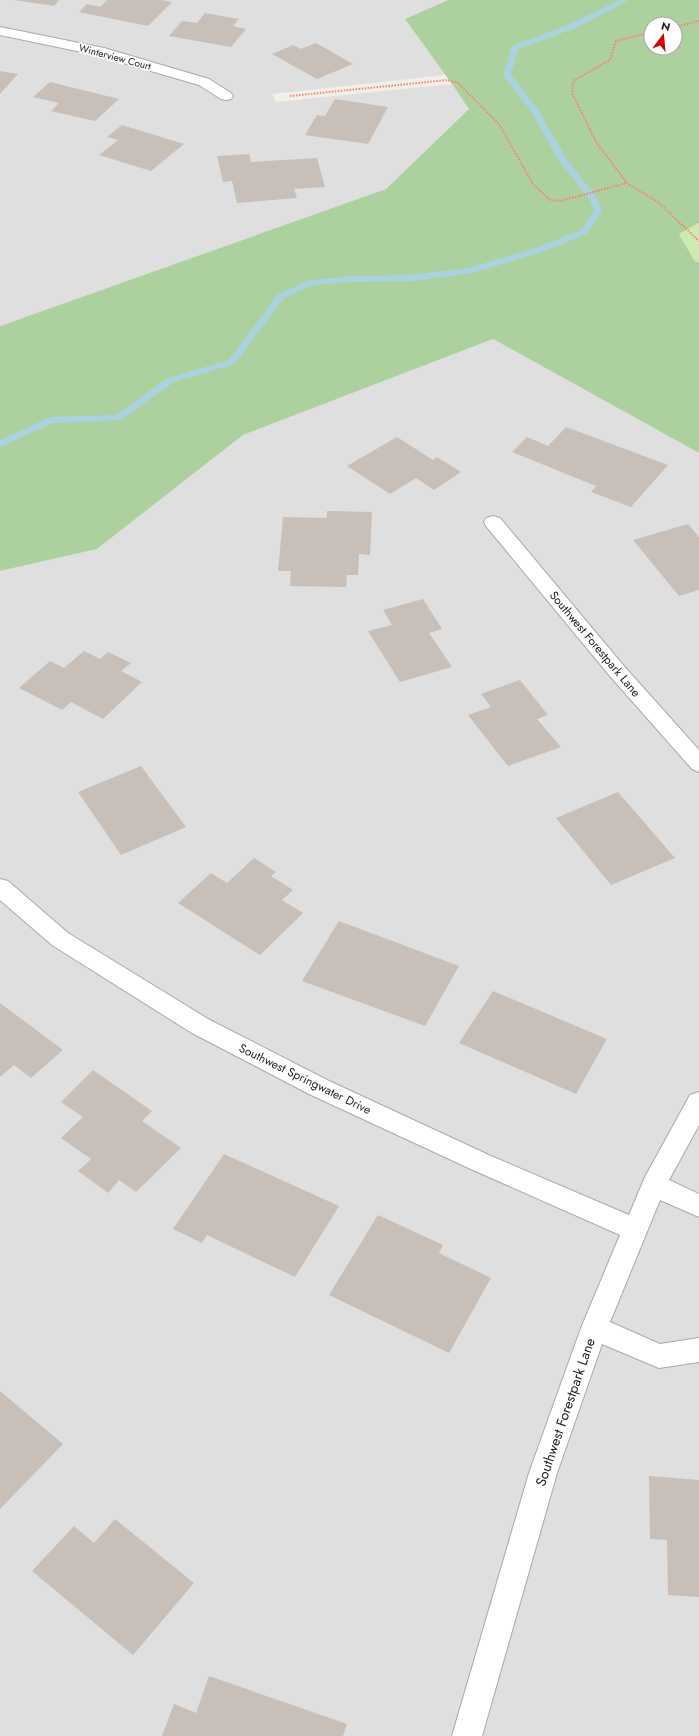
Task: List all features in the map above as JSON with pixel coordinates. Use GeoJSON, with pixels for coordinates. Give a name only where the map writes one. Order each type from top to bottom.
{"type":"FeatureCollection","features":[{"type":"Feature","properties":{"kind":"street","name":"Winterview Court"},"geometry":{"type":"LineString","coordinates":[[0,31],[99,51],[204,82],[226,96]]}},
{"type":"Feature","properties":{"kind":"street","name":"Southwest Forestpark Lane"},"geometry":{"type":"LineString","coordinates":[[493,522],[616,670],[699,764]]}},
{"type":"Feature","properties":{"kind":"street","name":"Southwest Springwater Drive"},"geometry":{"type":"LineString","coordinates":[[0,887],[60,939],[200,1026],[325,1090],[482,1163],[635,1230]]}},
{"type":"Feature","properties":{"kind":"street","name":"Southwest Forestpark Lane"},"geometry":{"type":"LineString","coordinates":[[467,1736],[543,1473],[594,1328],[654,1185],[699,1102]]}},
{"type":"Feature","properties":{"kind":"street"},"geometry":{"type":"LineString","coordinates":[[654,1185],[699,1206]]}},
{"type":"Feature","properties":{"kind":"street"},"geometry":{"type":"LineString","coordinates":[[594,1328],[659,1356],[699,1350]]}},
{"type":"Feature","properties":{"kind":"path"},"geometry":{"type":"LineString","coordinates":[[683,25],[699,21]]}},
{"type":"Feature","properties":{"kind":"path"},"geometry":{"type":"LineString","coordinates":[[643,34],[616,41],[610,60],[572,81],[572,93],[596,142],[626,183],[658,202],[699,241]]}},
{"type":"Feature","properties":{"kind":"path"},"geometry":{"type":"LineString","coordinates":[[290,96],[447,80],[458,83],[500,124],[533,184],[550,200],[560,201],[626,183]]}},
{"type":"Feature","properties":{"kind":"shaded area"},"geometry":{"type":"Polygon","coordinates":[[[0,0],[448,0],[405,19],[446,75],[272,94],[276,102],[452,84],[469,109],[386,189],[0,326],[0,0]]]}},
{"type":"Feature","properties":{"kind":"shaded area"},"geometry":{"type":"Polygon","coordinates":[[[493,339],[699,453],[699,1736],[0,1736],[0,571],[97,549],[243,435],[493,339]]]}},
{"type":"Feature","properties":{"kind":"green space"},"geometry":{"type":"Polygon","coordinates":[[[448,0],[699,0],[699,223],[679,234],[694,260],[699,263],[699,453],[493,339],[243,435],[97,549],[0,571],[0,326],[386,189],[469,109],[405,19],[448,0]]]}},
{"type":"Feature","properties":{"kind":"green space"},"geometry":{"type":"Polygon","coordinates":[[[699,223],[699,263],[694,260],[679,234],[699,223]]]}},
{"type":"Feature","properties":{"kind":"building"},"geometry":{"type":"Polygon","coordinates":[[[14,0],[59,0],[54,6],[14,0]]]}},
{"type":"Feature","properties":{"kind":"building"},"geometry":{"type":"Polygon","coordinates":[[[107,0],[161,0],[172,2],[148,26],[79,12],[87,4],[100,7],[107,0]]]}},
{"type":"Feature","properties":{"kind":"building"},"geometry":{"type":"Polygon","coordinates":[[[205,13],[239,19],[233,26],[246,29],[231,47],[169,36],[182,21],[197,23],[205,13]]]}},
{"type":"Feature","properties":{"kind":"building"},"geometry":{"type":"Polygon","coordinates":[[[316,43],[353,64],[317,79],[272,54],[293,45],[301,49],[316,43]]]}},
{"type":"Feature","properties":{"kind":"building"},"geometry":{"type":"Polygon","coordinates":[[[0,71],[18,74],[0,94],[0,71]]]}},
{"type":"Feature","properties":{"kind":"building"},"geometry":{"type":"Polygon","coordinates":[[[50,82],[119,99],[95,121],[51,111],[59,103],[33,97],[50,82]]]}},
{"type":"Feature","properties":{"kind":"building"},"geometry":{"type":"Polygon","coordinates":[[[335,99],[388,107],[368,144],[305,135],[317,115],[325,116],[335,99]]]}},
{"type":"Feature","properties":{"kind":"building"},"geometry":{"type":"Polygon","coordinates":[[[122,125],[184,144],[151,171],[99,155],[118,140],[107,137],[122,125]]]}},
{"type":"Feature","properties":{"kind":"building"},"geometry":{"type":"Polygon","coordinates":[[[249,154],[251,162],[317,158],[325,187],[294,189],[297,198],[237,203],[232,181],[223,182],[217,156],[249,154]]]}},
{"type":"Feature","properties":{"kind":"building"},"geometry":{"type":"Polygon","coordinates":[[[566,427],[668,465],[631,507],[591,492],[596,486],[512,452],[527,437],[548,446],[566,427]]]}},
{"type":"Feature","properties":{"kind":"building"},"geometry":{"type":"Polygon","coordinates":[[[397,437],[433,460],[437,457],[461,472],[434,490],[416,478],[390,494],[347,466],[397,437]]]}},
{"type":"Feature","properties":{"kind":"building"},"geometry":{"type":"Polygon","coordinates":[[[327,511],[372,512],[370,555],[359,554],[358,575],[347,575],[346,587],[290,586],[291,571],[278,571],[283,517],[327,518],[327,511]]]}},
{"type":"Feature","properties":{"kind":"building"},"geometry":{"type":"Polygon","coordinates":[[[688,524],[699,537],[699,590],[679,596],[633,540],[688,524]]]}},
{"type":"Feature","properties":{"kind":"building"},"geometry":{"type":"Polygon","coordinates":[[[423,599],[442,629],[429,633],[452,667],[400,682],[368,631],[392,625],[383,610],[423,599]]]}},
{"type":"Feature","properties":{"kind":"building"},"geometry":{"type":"Polygon","coordinates":[[[84,651],[100,659],[108,652],[131,663],[121,671],[142,682],[103,719],[71,702],[62,710],[19,688],[50,661],[64,668],[84,651]]]}},
{"type":"Feature","properties":{"kind":"building"},"geometry":{"type":"Polygon","coordinates":[[[520,680],[548,715],[537,719],[561,747],[508,766],[468,715],[491,707],[481,694],[520,680]]]}},
{"type":"Feature","properties":{"kind":"building"},"geometry":{"type":"Polygon","coordinates":[[[141,766],[186,827],[121,855],[78,792],[141,766]]]}},
{"type":"Feature","properties":{"kind":"building"},"geometry":{"type":"Polygon","coordinates":[[[618,792],[675,858],[611,885],[556,818],[618,792]]]}},
{"type":"Feature","properties":{"kind":"building"},"geometry":{"type":"Polygon","coordinates":[[[254,858],[276,872],[271,876],[293,890],[282,900],[303,913],[260,955],[178,903],[211,873],[227,883],[254,858]]]}},
{"type":"Feature","properties":{"kind":"building"},"geometry":{"type":"Polygon","coordinates":[[[339,921],[459,966],[425,1026],[302,981],[339,921]]]}},
{"type":"Feature","properties":{"kind":"building"},"geometry":{"type":"Polygon","coordinates":[[[493,991],[607,1039],[576,1094],[459,1043],[493,991]]]}},
{"type":"Feature","properties":{"kind":"building"},"geometry":{"type":"Polygon","coordinates":[[[0,1003],[63,1050],[31,1078],[14,1065],[0,1077],[0,1003]]]}},
{"type":"Feature","properties":{"kind":"building"},"geometry":{"type":"Polygon","coordinates":[[[93,1070],[152,1111],[142,1121],[181,1148],[136,1192],[119,1180],[108,1193],[78,1171],[91,1159],[61,1138],[83,1117],[61,1102],[93,1070]]]}},
{"type":"Feature","properties":{"kind":"building"},"geometry":{"type":"Polygon","coordinates":[[[224,1154],[339,1206],[295,1277],[207,1235],[202,1243],[173,1229],[224,1154]]]}},
{"type":"Feature","properties":{"kind":"building"},"geometry":{"type":"Polygon","coordinates":[[[378,1215],[443,1245],[439,1253],[491,1278],[449,1353],[329,1295],[378,1215]]]}},
{"type":"Feature","properties":{"kind":"building"},"geometry":{"type":"Polygon","coordinates":[[[0,1391],[63,1444],[0,1509],[0,1391]]]}},
{"type":"Feature","properties":{"kind":"building"},"geometry":{"type":"Polygon","coordinates":[[[649,1476],[699,1480],[699,1597],[668,1595],[667,1540],[650,1539],[649,1476]]]}},
{"type":"Feature","properties":{"kind":"building"},"geometry":{"type":"Polygon","coordinates":[[[115,1519],[194,1583],[133,1655],[32,1571],[74,1526],[94,1543],[115,1519]]]}},
{"type":"Feature","properties":{"kind":"building"},"geometry":{"type":"Polygon","coordinates":[[[209,1676],[347,1724],[343,1736],[162,1736],[174,1704],[196,1713],[209,1676]]]}},
{"type":"Feature","properties":{"kind":"waterway"},"geometry":{"type":"LineString","coordinates":[[0,444],[51,420],[118,418],[171,380],[232,362],[281,296],[311,283],[350,279],[411,278],[470,271],[541,249],[584,232],[598,211],[594,200],[562,159],[534,109],[507,75],[515,48],[573,26],[625,0]]}}]}
